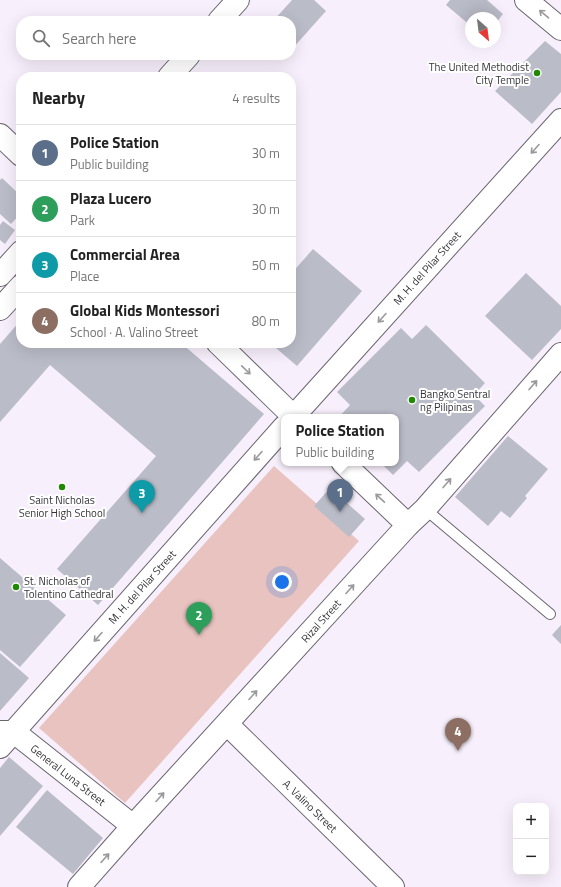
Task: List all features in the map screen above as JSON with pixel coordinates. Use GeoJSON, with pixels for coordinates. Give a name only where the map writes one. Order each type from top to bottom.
{"type":"FeatureCollection","features":[{"type":"Feature","properties":{"kind":"main road"},"geometry":{"type":"LineString","coordinates":[[224,16],[238,0]]}},
{"type":"Feature","properties":{"kind":"main road"},"geometry":{"type":"LineString","coordinates":[[526,0],[561,29]]}},
{"type":"Feature","properties":{"kind":"main road"},"geometry":{"type":"LineString","coordinates":[[174,72],[184,60]]}},
{"type":"Feature","properties":{"kind":"main road","name":"M. H. del Pilar Street"},"geometry":{"type":"LineString","coordinates":[[296,414],[561,120]]}},
{"type":"Feature","properties":{"kind":"main road"},"geometry":{"type":"LineString","coordinates":[[0,135],[16,150]]}},
{"type":"Feature","properties":{"kind":"main road"},"geometry":{"type":"LineString","coordinates":[[0,275],[16,257]]}},
{"type":"Feature","properties":{"kind":"main road"},"geometry":{"type":"LineString","coordinates":[[0,309],[16,291]]}},
{"type":"Feature","properties":{"kind":"main road"},"geometry":{"type":"LineString","coordinates":[[223,348],[286,414]]}},
{"type":"Feature","properties":{"kind":"main road","name":"Rizal Street"},"geometry":{"type":"LineString","coordinates":[[79,887],[408,525],[425,509],[561,354]]}},
{"type":"Feature","properties":{"kind":"main road","name":"M. H. del Pilar Street"},"geometry":{"type":"LineString","coordinates":[[5,737],[281,430]]}},
{"type":"Feature","properties":{"kind":"main road"},"geometry":{"type":"LineString","coordinates":[[346,466],[408,525]]}},
{"type":"Feature","properties":{"kind":"main road","name":"A. Valino Street"},"geometry":{"type":"LineString","coordinates":[[227,724],[393,887]]}},
{"type":"Feature","properties":{"kind":"main road","name":"General Luna Street"},"geometry":{"type":"LineString","coordinates":[[5,737],[134,826]]}},
{"type":"Feature","properties":{"kind":"lane"},"geometry":{"type":"LineString","coordinates":[[425,509],[550,614]]}},
{"type":"Feature","properties":{"kind":"shaded area"},"geometry":{"type":"Polygon","coordinates":[[[274,466],[359,541],[125,803],[39,728],[274,466]]]}},
{"type":"Feature","properties":{"kind":"building"},"geometry":{"type":"Polygon","coordinates":[[[292,0],[314,0],[326,11],[296,45],[296,16],[278,16],[292,0]]]}},
{"type":"Feature","properties":{"kind":"building"},"geometry":{"type":"Polygon","coordinates":[[[450,0],[487,0],[501,12],[465,12],[465,21],[446,5],[450,0]]]}},
{"type":"Feature","properties":{"kind":"building","name":"The United Methodist City Temple"},"geometry":{"type":"Polygon","coordinates":[[[545,41],[561,54],[561,92],[532,124],[495,91],[545,41]]]}},
{"type":"Feature","properties":{"kind":"building"},"geometry":{"type":"Polygon","coordinates":[[[2,178],[16,191],[16,218],[11,224],[0,214],[0,180],[2,178]]]}},
{"type":"Feature","properties":{"kind":"building"},"geometry":{"type":"Polygon","coordinates":[[[3,221],[15,230],[5,244],[0,240],[0,225],[3,221]]]}},
{"type":"Feature","properties":{"kind":"building"},"geometry":{"type":"Polygon","coordinates":[[[313,249],[362,291],[297,366],[276,348],[296,348],[296,268],[313,249]]]}},
{"type":"Feature","properties":{"kind":"building"},"geometry":{"type":"Polygon","coordinates":[[[526,273],[561,306],[561,329],[532,360],[485,316],[526,273]]]}},
{"type":"Feature","properties":{"kind":"building","name":"Bangko Sentral ng Pilipinas"},"geometry":{"type":"Polygon","coordinates":[[[426,325],[485,383],[474,395],[485,406],[419,472],[407,461],[393,475],[384,466],[399,466],[399,414],[342,414],[350,405],[337,392],[401,328],[412,339],[426,325]]]}},
{"type":"Feature","properties":{"kind":"building"},"geometry":{"type":"Polygon","coordinates":[[[16,326],[16,348],[187,348],[264,414],[98,605],[57,569],[156,456],[50,365],[0,422],[0,344],[16,326]]]}},
{"type":"Feature","properties":{"kind":"building"},"geometry":{"type":"Polygon","coordinates":[[[508,436],[548,469],[525,496],[527,498],[510,518],[501,511],[488,526],[455,497],[508,436]]]}},
{"type":"Feature","properties":{"kind":"building"},"geometry":{"type":"Polygon","coordinates":[[[330,488],[365,519],[349,537],[314,506],[330,488]]]}},
{"type":"Feature","properties":{"kind":"building","name":"St. Nicholas of Tolentino Cathedral"},"geometry":{"type":"Polygon","coordinates":[[[0,558],[66,615],[20,667],[0,650],[0,558]]]}},
{"type":"Feature","properties":{"kind":"building"},"geometry":{"type":"Polygon","coordinates":[[[561,625],[561,644],[552,635],[561,625]]]}},
{"type":"Feature","properties":{"kind":"building"},"geometry":{"type":"Polygon","coordinates":[[[0,653],[29,678],[0,711],[0,653]]]}},
{"type":"Feature","properties":{"kind":"building"},"geometry":{"type":"Polygon","coordinates":[[[9,757],[43,786],[0,836],[0,768],[9,757]]]}},
{"type":"Feature","properties":{"kind":"building"},"geometry":{"type":"Polygon","coordinates":[[[47,790],[103,838],[73,874],[16,827],[47,790]]]}},
{"type":"Feature","properties":{"kind":"place","name":"The United Methodist City Temple"},"geometry":{"type":"Point","coordinates":[537,73]}},
{"type":"Feature","properties":{"kind":"place","name":"Bangko Sentral ng Pilipinas"},"geometry":{"type":"Point","coordinates":[412,400]}},
{"type":"Feature","properties":{"kind":"place","name":"Saint Nicholas Senior High School"},"geometry":{"type":"Point","coordinates":[62,487]}},
{"type":"Feature","properties":{"kind":"place","name":"Police Station"},"geometry":{"type":"Point","coordinates":[340,512]}},
{"type":"Feature","properties":{"kind":"place","name":"Commercial Area"},"geometry":{"type":"Point","coordinates":[142,513]}},
{"type":"Feature","properties":{"kind":"place","name":"St. Nicholas of Tolentino Cathedral"},"geometry":{"type":"Point","coordinates":[16,587]}},
{"type":"Feature","properties":{"kind":"place","name":"Plaza Lucero"},"geometry":{"type":"Point","coordinates":[199,635]}},
{"type":"Feature","properties":{"kind":"place","name":"Global Kids Montessori"},"geometry":{"type":"Point","coordinates":[458,751]}}]}
